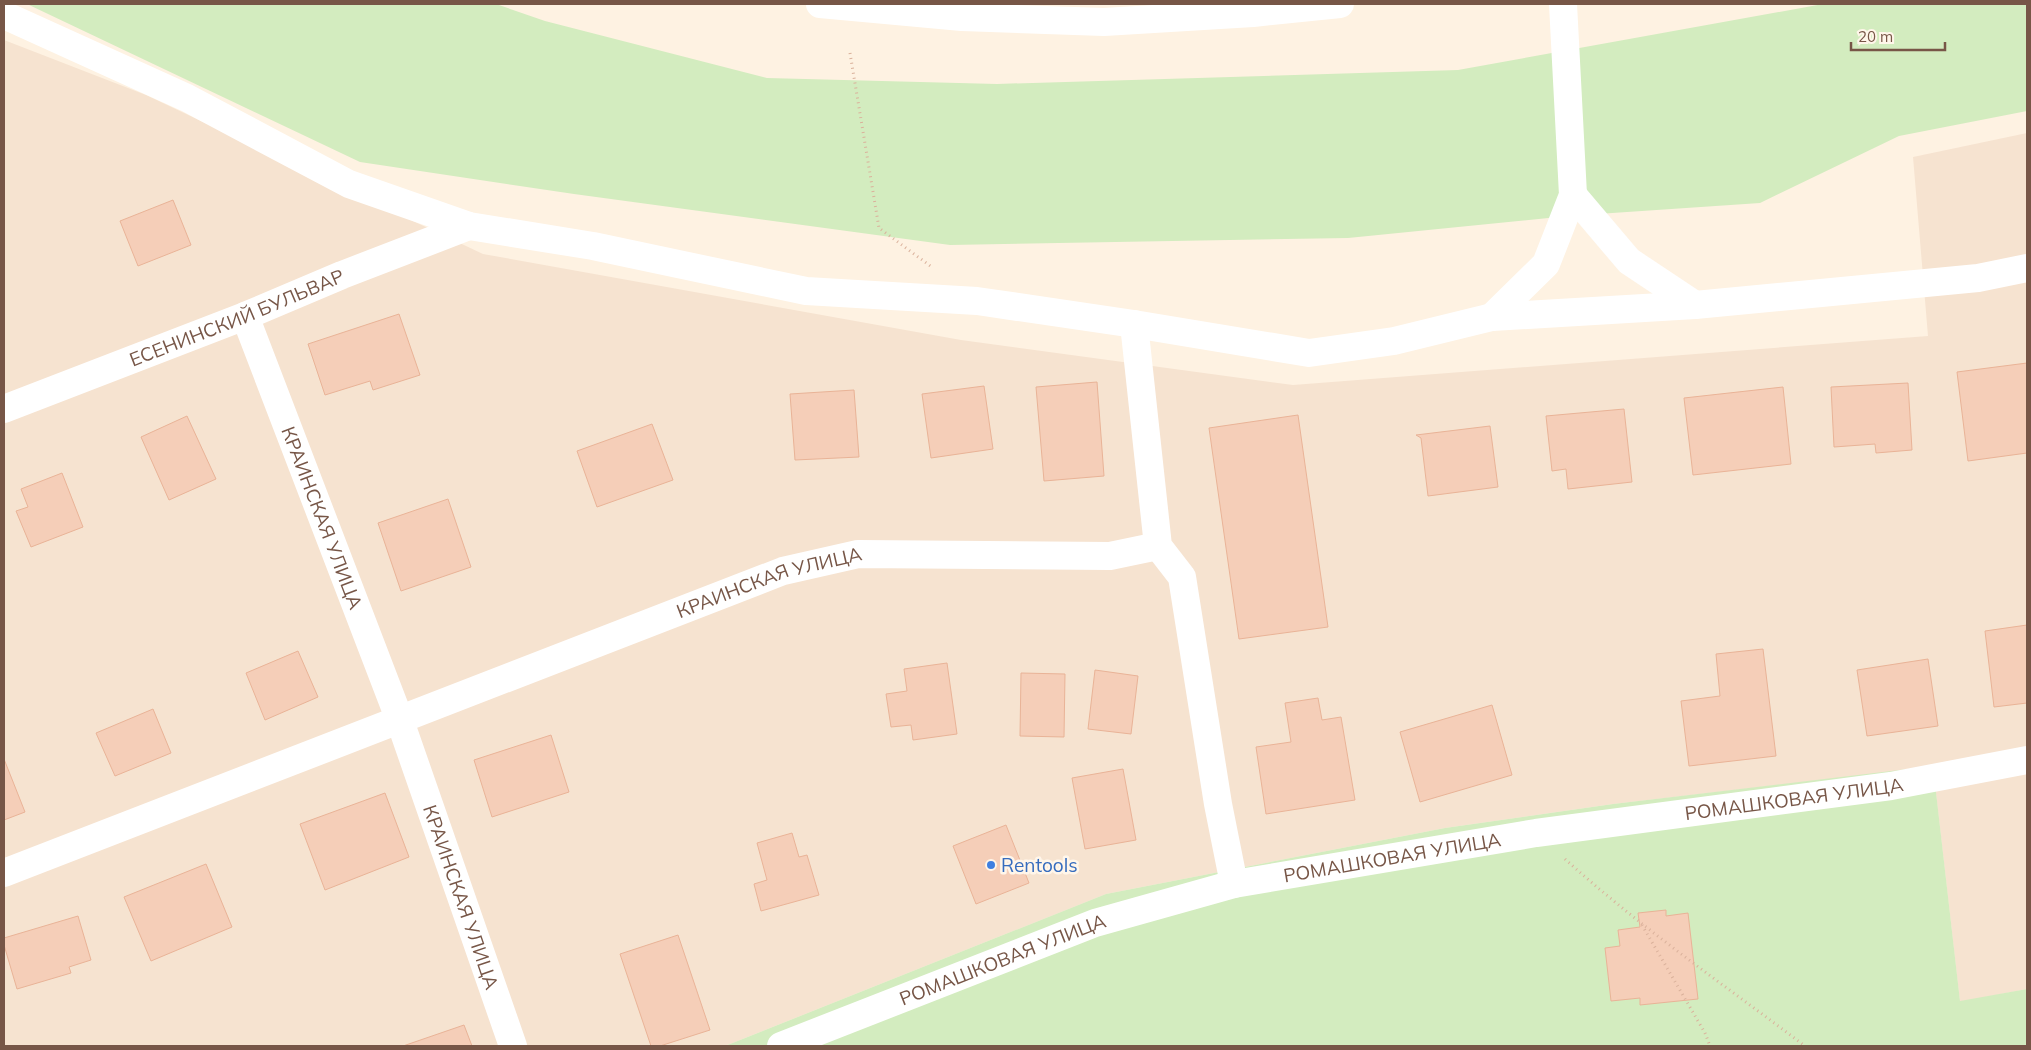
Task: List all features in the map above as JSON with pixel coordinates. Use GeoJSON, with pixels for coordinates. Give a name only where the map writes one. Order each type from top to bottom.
{"type":"FeatureCollection","features":[{"type":"Feature","properties":{"kind":"street"},"geometry":{"type":"LineString","coordinates":[[820,4],[962,17],[1104,22],[1253,13],[1340,4]]}},
{"type":"Feature","properties":{"kind":"street"},"geometry":{"type":"LineString","coordinates":[[1492,317],[1546,264],[1573,195],[1563,4]]}},
{"type":"Feature","properties":{"kind":"street"},"geometry":{"type":"LineString","coordinates":[[4,16],[187,98],[349,184],[469,226],[593,246],[806,291],[977,301],[1134,324],[1309,354],[1394,341],[1492,317],[1695,305],[1978,278],[2027,268]]}},
{"type":"Feature","properties":{"kind":"street"},"geometry":{"type":"LineString","coordinates":[[1573,195],[1629,261],[1695,305]]}},
{"type":"Feature","properties":{"kind":"street","name":"ЕСЕНИНСКИЙ БУЛЬВАР"},"geometry":{"type":"LineString","coordinates":[[4,409],[245,316],[342,275],[469,226]]}},
{"type":"Feature","properties":{"kind":"street","name":"КРАИНСКАЯ УЛИЦА"},"geometry":{"type":"LineString","coordinates":[[245,316],[399,718],[514,1046]]}},
{"type":"Feature","properties":{"kind":"street"},"geometry":{"type":"LineString","coordinates":[[1134,324],[1158,546],[1182,577],[1218,804],[1234,884]]}},
{"type":"Feature","properties":{"kind":"street","name":"КРАИНСКАЯ УЛИЦА"},"geometry":{"type":"LineString","coordinates":[[4,873],[399,718],[783,571],[858,554],[1110,556],[1158,546]]}},
{"type":"Feature","properties":{"kind":"street","name":"РОМАШКОВАЯ УЛИЦА"},"geometry":{"type":"LineString","coordinates":[[781,1046],[1095,923],[1234,884],[1536,833],[1892,786],[2027,760]]}},
{"type":"Feature","properties":{"kind":"path"},"geometry":{"type":"LineString","coordinates":[[850,53],[880,228],[940,273]]}},
{"type":"Feature","properties":{"kind":"path"},"geometry":{"type":"LineString","coordinates":[[1536,833],[1592,884],[1641,923],[1805,1046]]}},
{"type":"Feature","properties":{"kind":"path"},"geometry":{"type":"LineString","coordinates":[[1641,923],[1705,1033],[1710,1046]]}},
{"type":"Feature","properties":{"kind":"shaded area"},"geometry":{"type":"Polygon","coordinates":[[[4,40],[146,95],[483,254],[961,340],[1293,385],[1928,336],[1913,157],[2027,133],[2027,989],[1960,1002],[1933,767],[1613,804],[1445,828],[1106,894],[725,1046],[4,1046],[4,40]]]}},
{"type":"Feature","properties":{"kind":"green space"},"geometry":{"type":"Polygon","coordinates":[[[27,4],[496,4],[545,21],[767,78],[997,84],[1458,70],[1823,4],[2027,4],[2027,111],[1899,136],[1760,203],[1568,216],[1348,238],[950,245],[574,194],[360,162],[27,4]]]}},
{"type":"Feature","properties":{"kind":"green space"},"geometry":{"type":"Polygon","coordinates":[[[1933,766],[1960,1001],[2027,989],[2027,1046],[725,1046],[1106,894],[1445,828],[1613,804],[1933,766]]]}},
{"type":"Feature","properties":{"kind":"building"},"geometry":{"type":"Polygon","coordinates":[[[173,200],[191,245],[138,266],[120,221],[173,200]]]}},
{"type":"Feature","properties":{"kind":"building"},"geometry":{"type":"Polygon","coordinates":[[[399,314],[420,375],[373,390],[370,381],[325,395],[308,344],[399,314]]]}},
{"type":"Feature","properties":{"kind":"building"},"geometry":{"type":"Polygon","coordinates":[[[2027,363],[2027,453],[1968,461],[1957,372],[2027,363]]]}},
{"type":"Feature","properties":{"kind":"building"},"geometry":{"type":"Polygon","coordinates":[[[1097,382],[1104,476],[1044,481],[1036,387],[1097,382]]]}},
{"type":"Feature","properties":{"kind":"building"},"geometry":{"type":"Polygon","coordinates":[[[1908,383],[1912,450],[1876,453],[1875,444],[1834,447],[1831,387],[1908,383]]]}},
{"type":"Feature","properties":{"kind":"building"},"geometry":{"type":"Polygon","coordinates":[[[984,386],[993,449],[931,458],[922,394],[984,386]]]}},
{"type":"Feature","properties":{"kind":"building"},"geometry":{"type":"Polygon","coordinates":[[[1783,387],[1791,464],[1693,475],[1684,398],[1783,387]]]}},
{"type":"Feature","properties":{"kind":"building"},"geometry":{"type":"Polygon","coordinates":[[[854,390],[859,457],[795,460],[790,394],[854,390]]]}},
{"type":"Feature","properties":{"kind":"building"},"geometry":{"type":"Polygon","coordinates":[[[1624,409],[1632,482],[1568,489],[1566,469],[1552,471],[1546,416],[1624,409]]]}},
{"type":"Feature","properties":{"kind":"building"},"geometry":{"type":"Polygon","coordinates":[[[1298,415],[1328,627],[1239,639],[1209,428],[1298,415]]]}},
{"type":"Feature","properties":{"kind":"building"},"geometry":{"type":"Polygon","coordinates":[[[187,416],[216,479],[169,500],[141,437],[187,416]]]}},
{"type":"Feature","properties":{"kind":"building"},"geometry":{"type":"Polygon","coordinates":[[[652,424],[673,480],[597,507],[577,451],[652,424]]]}},
{"type":"Feature","properties":{"kind":"building"},"geometry":{"type":"Polygon","coordinates":[[[1490,426],[1498,487],[1428,496],[1421,438],[1416,435],[1490,426]]]}},
{"type":"Feature","properties":{"kind":"building"},"geometry":{"type":"Polygon","coordinates":[[[62,473],[83,527],[31,547],[16,511],[28,507],[21,489],[62,473]]]}},
{"type":"Feature","properties":{"kind":"building"},"geometry":{"type":"Polygon","coordinates":[[[448,499],[471,567],[401,591],[378,523],[448,499]]]}},
{"type":"Feature","properties":{"kind":"building"},"geometry":{"type":"Polygon","coordinates":[[[2027,625],[2027,703],[1994,707],[1985,631],[2027,625]]]}},
{"type":"Feature","properties":{"kind":"building"},"geometry":{"type":"Polygon","coordinates":[[[1763,649],[1776,756],[1689,766],[1681,701],[1720,696],[1716,654],[1763,649]]]}},
{"type":"Feature","properties":{"kind":"building"},"geometry":{"type":"Polygon","coordinates":[[[298,651],[318,697],[265,720],[246,673],[298,651]]]}},
{"type":"Feature","properties":{"kind":"building"},"geometry":{"type":"Polygon","coordinates":[[[1928,659],[1938,726],[1867,736],[1857,670],[1928,659]]]}},
{"type":"Feature","properties":{"kind":"building"},"geometry":{"type":"Polygon","coordinates":[[[947,663],[957,734],[913,740],[911,725],[891,727],[886,694],[907,691],[904,669],[947,663]]]}},
{"type":"Feature","properties":{"kind":"building"},"geometry":{"type":"Polygon","coordinates":[[[1095,670],[1138,676],[1131,734],[1088,729],[1095,670]]]}},
{"type":"Feature","properties":{"kind":"building"},"geometry":{"type":"Polygon","coordinates":[[[1021,673],[1065,674],[1064,737],[1020,736],[1021,673]]]}},
{"type":"Feature","properties":{"kind":"building"},"geometry":{"type":"Polygon","coordinates":[[[1318,698],[1322,720],[1341,717],[1355,800],[1266,814],[1256,747],[1291,742],[1285,703],[1318,698]]]}},
{"type":"Feature","properties":{"kind":"building"},"geometry":{"type":"Polygon","coordinates":[[[1492,705],[1512,775],[1420,802],[1400,732],[1492,705]]]}},
{"type":"Feature","properties":{"kind":"building"},"geometry":{"type":"Polygon","coordinates":[[[153,709],[171,753],[115,776],[96,733],[153,709]]]}},
{"type":"Feature","properties":{"kind":"building"},"geometry":{"type":"Polygon","coordinates":[[[551,735],[569,792],[492,817],[474,760],[551,735]]]}},
{"type":"Feature","properties":{"kind":"building"},"geometry":{"type":"Polygon","coordinates":[[[4,759],[25,812],[4,820],[4,759]]]}},
{"type":"Feature","properties":{"kind":"building"},"geometry":{"type":"Polygon","coordinates":[[[1123,769],[1136,840],[1085,849],[1072,778],[1123,769]]]}},
{"type":"Feature","properties":{"kind":"building"},"geometry":{"type":"Polygon","coordinates":[[[385,793],[409,857],[325,890],[300,824],[385,793]]]}},
{"type":"Feature","properties":{"kind":"building","name":"Rentools"},"geometry":{"type":"Polygon","coordinates":[[[1006,825],[1029,883],[976,904],[953,846],[1006,825]]]}},
{"type":"Feature","properties":{"kind":"building"},"geometry":{"type":"Polygon","coordinates":[[[792,833],[799,857],[807,855],[819,895],[761,911],[754,884],[767,880],[757,843],[792,833]]]}},
{"type":"Feature","properties":{"kind":"building"},"geometry":{"type":"Polygon","coordinates":[[[206,864],[232,927],[151,961],[124,897],[206,864]]]}},
{"type":"Feature","properties":{"kind":"building"},"geometry":{"type":"Polygon","coordinates":[[[1666,910],[1666,916],[1688,913],[1698,999],[1640,1005],[1640,998],[1611,1001],[1605,948],[1620,946],[1618,930],[1640,927],[1638,913],[1666,910]]]}},
{"type":"Feature","properties":{"kind":"building"},"geometry":{"type":"Polygon","coordinates":[[[78,916],[91,960],[69,967],[71,973],[17,989],[4,945],[4,938],[78,916]]]}},
{"type":"Feature","properties":{"kind":"building"},"geometry":{"type":"Polygon","coordinates":[[[678,935],[710,1030],[660,1046],[651,1046],[620,954],[678,935]]]}},
{"type":"Feature","properties":{"kind":"building"},"geometry":{"type":"Polygon","coordinates":[[[464,1025],[472,1046],[403,1046],[464,1025]]]}},
{"type":"Feature","properties":{"kind":"place","name":"Rentools"},"geometry":{"type":"Point","coordinates":[991,865]}}]}
